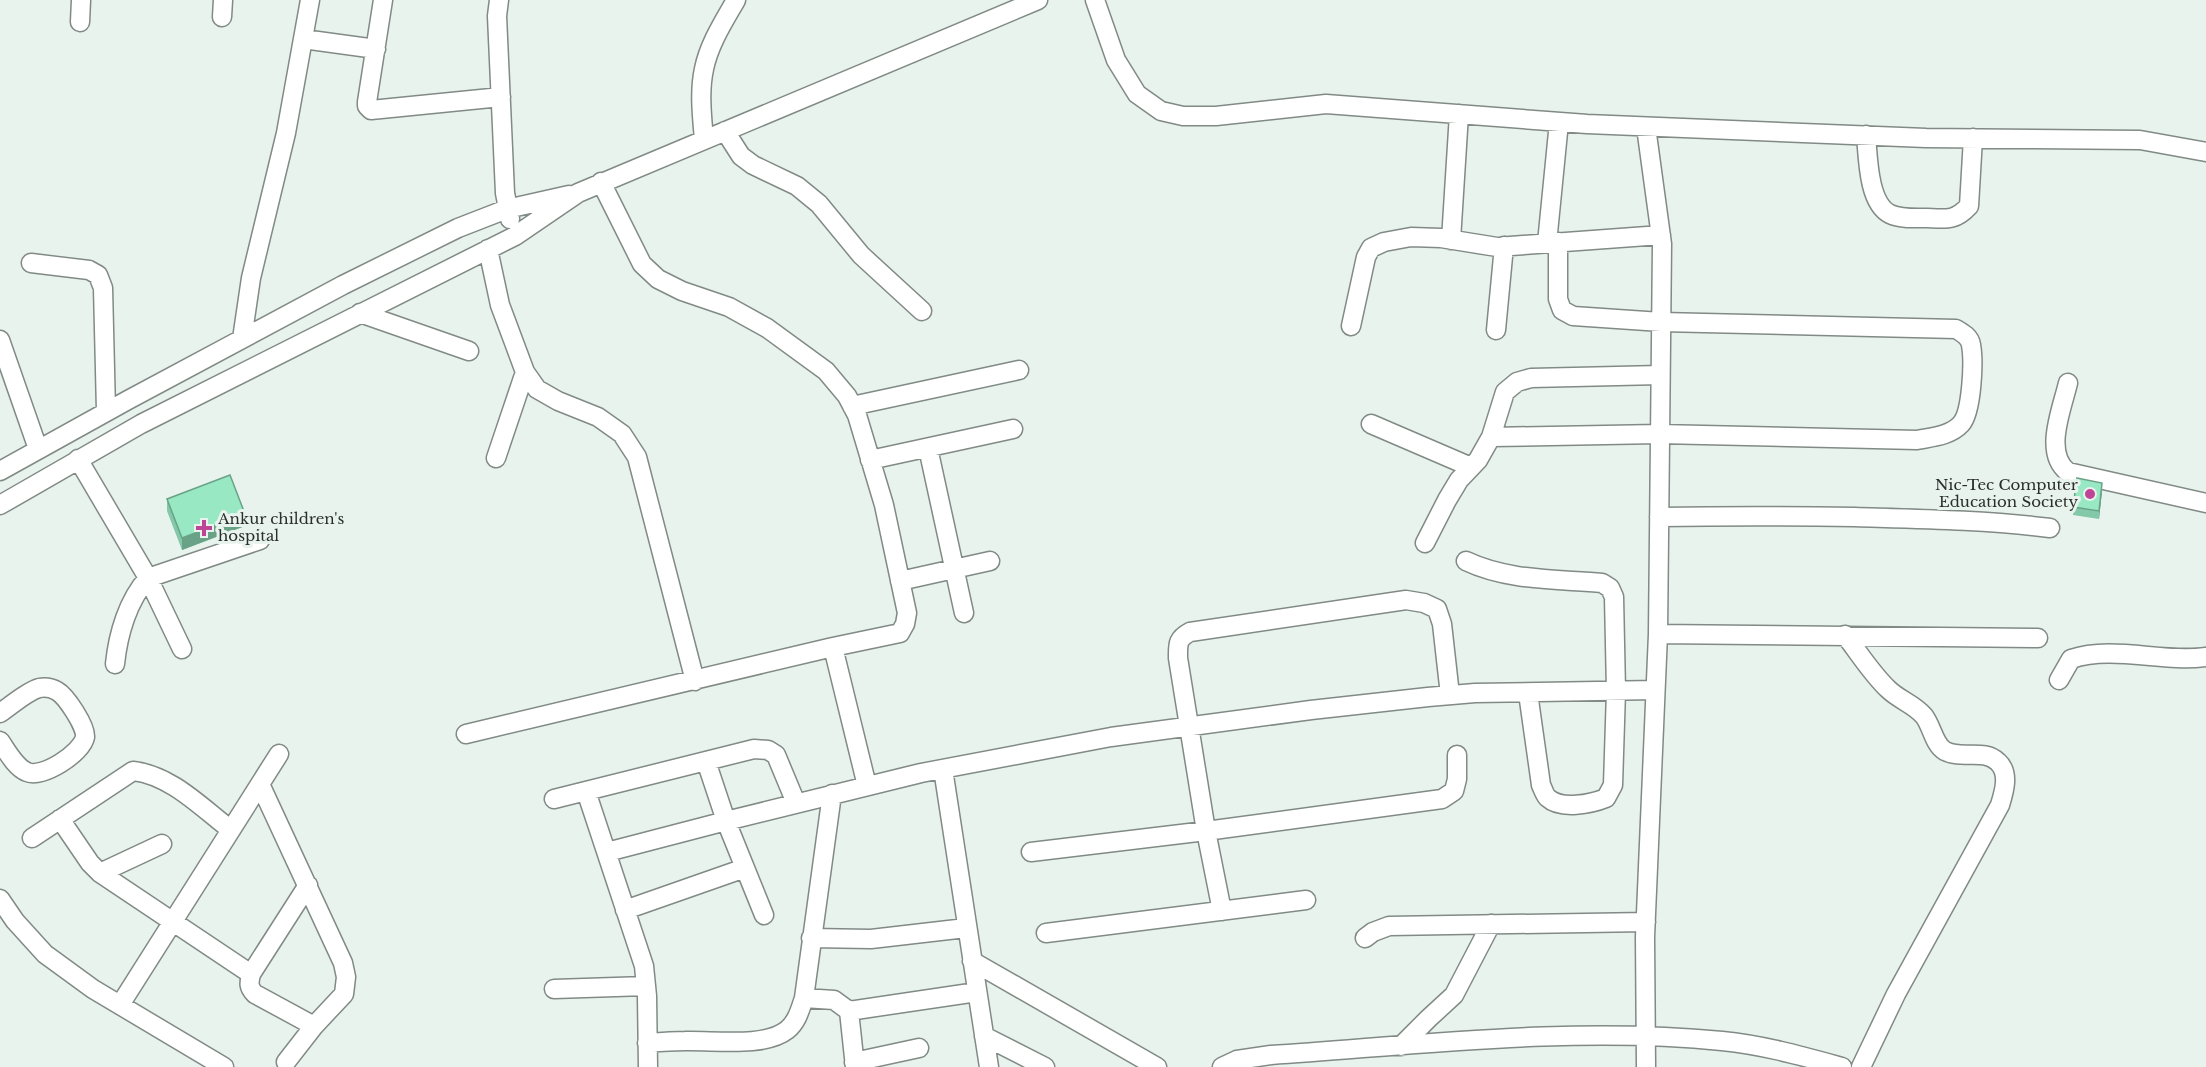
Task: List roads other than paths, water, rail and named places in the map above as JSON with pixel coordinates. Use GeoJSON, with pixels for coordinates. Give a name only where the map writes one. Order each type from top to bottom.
{"type":"FeatureCollection","features":[{"type":"Feature","properties":{"kind":"street"},"geometry":{"type":"LineString","coordinates":[[80,22],[81,0]]}},
{"type":"Feature","properties":{"kind":"street"},"geometry":{"type":"LineString","coordinates":[[242,339],[251,278],[286,133],[310,0]]}},
{"type":"Feature","properties":{"kind":"street"},"geometry":{"type":"LineString","coordinates":[[383,0],[367,102],[371,110],[501,97]]}},
{"type":"Feature","properties":{"kind":"street"},"geometry":{"type":"LineString","coordinates":[[499,0],[507,209],[515,236]]}},
{"type":"Feature","properties":{"kind":"street"},"geometry":{"type":"LineString","coordinates":[[704,140],[700,95],[704,67],[716,36],[736,0]]}},
{"type":"Feature","properties":{"kind":"street"},"geometry":{"type":"LineString","coordinates":[[0,505],[141,424],[515,236],[578,193],[1038,0]]}},
{"type":"Feature","properties":{"kind":"street"},"geometry":{"type":"LineString","coordinates":[[1095,0],[1116,60],[1137,94],[1161,111],[1183,116],[1216,116],[1326,104],[1646,127],[1974,138],[2140,140],[2206,152]]}},
{"type":"Feature","properties":{"kind":"street"},"geometry":{"type":"LineString","coordinates":[[303,39],[376,49]]}},
{"type":"Feature","properties":{"kind":"street"},"geometry":{"type":"LineString","coordinates":[[1451,240],[1459,114]]}},
{"type":"Feature","properties":{"kind":"street"},"geometry":{"type":"LineString","coordinates":[[1491,437],[1659,434],[1917,440],[1945,434],[1961,424],[1970,405],[1971,345],[1965,334],[1956,329],[1661,322],[1573,316],[1562,310],[1558,299],[1553,243],[1559,122]]}},
{"type":"Feature","properties":{"kind":"street"},"geometry":{"type":"LineString","coordinates":[[1646,127],[1661,235],[1658,634],[1646,922],[1646,1067]]}},
{"type":"Feature","properties":{"kind":"street"},"geometry":{"type":"LineString","coordinates":[[725,131],[741,156],[753,165],[798,186],[819,204],[861,255],[922,311]]}},
{"type":"Feature","properties":{"kind":"street"},"geometry":{"type":"LineString","coordinates":[[1866,135],[1876,201],[1888,213],[1900,217],[1951,219],[1962,214],[1969,206],[1974,138]]}},
{"type":"Feature","properties":{"kind":"street"},"geometry":{"type":"LineString","coordinates":[[466,735],[832,647],[900,633],[905,624],[907,613],[884,505],[857,416],[847,396],[826,371],[767,328],[729,307],[682,291],[658,279],[642,264],[602,182]]}},
{"type":"Feature","properties":{"kind":"street"},"geometry":{"type":"LineString","coordinates":[[0,471],[106,411],[343,285],[447,233],[507,209],[578,193]]}},
{"type":"Feature","properties":{"kind":"street"},"geometry":{"type":"LineString","coordinates":[[1351,326],[1366,257],[1371,248],[1384,242],[1411,237],[1497,247],[1661,235]]}},
{"type":"Feature","properties":{"kind":"street"},"geometry":{"type":"LineString","coordinates":[[1496,330],[1504,246]]}},
{"type":"Feature","properties":{"kind":"street"},"geometry":{"type":"LineString","coordinates":[[488,249],[500,305],[525,372],[537,389],[598,417],[622,434],[637,457],[695,681]]}},
{"type":"Feature","properties":{"kind":"street"},"geometry":{"type":"LineString","coordinates":[[31,263],[88,270],[98,275],[103,288],[106,411]]}},
{"type":"Feature","properties":{"kind":"street"},"geometry":{"type":"LineString","coordinates":[[360,313],[469,351]]}},
{"type":"Feature","properties":{"kind":"street"},"geometry":{"type":"LineString","coordinates":[[0,340],[38,449]]}},
{"type":"Feature","properties":{"kind":"street"},"geometry":{"type":"LineString","coordinates":[[852,406],[1019,369]]}},
{"type":"Feature","properties":{"kind":"street"},"geometry":{"type":"LineString","coordinates":[[496,458],[525,372]]}},
{"type":"Feature","properties":{"kind":"street"},"geometry":{"type":"LineString","coordinates":[[1425,543],[1447,500],[1491,437],[1505,392],[1517,382],[1531,378],[1660,375]]}},
{"type":"Feature","properties":{"kind":"street"},"geometry":{"type":"LineString","coordinates":[[2068,383],[2056,437],[2055,455],[2059,466],[2068,472],[2206,503]]}},
{"type":"Feature","properties":{"kind":"street"},"geometry":{"type":"LineString","coordinates":[[1371,424],[1471,467]]}},
{"type":"Feature","properties":{"kind":"street"},"geometry":{"type":"LineString","coordinates":[[870,460],[1014,429]]}},
{"type":"Feature","properties":{"kind":"street"},"geometry":{"type":"LineString","coordinates":[[928,448],[964,613]]}},
{"type":"Feature","properties":{"kind":"street"},"geometry":{"type":"LineString","coordinates":[[78,459],[148,578],[182,649]]}},
{"type":"Feature","properties":{"kind":"street"},"geometry":{"type":"LineString","coordinates":[[1659,517],[1737,515],[1955,519],[1996,521],[2050,528]]}},
{"type":"Feature","properties":{"kind":"street"},"geometry":{"type":"LineString","coordinates":[[115,664],[117,648],[130,603],[136,591],[148,578],[260,540]]}},
{"type":"Feature","properties":{"kind":"street"},"geometry":{"type":"LineString","coordinates":[[900,581],[990,561]]}},
{"type":"Feature","properties":{"kind":"street"},"geometry":{"type":"LineString","coordinates":[[1466,561],[1507,575],[1602,584],[1610,588],[1614,597],[1616,691],[1613,785],[1606,798],[1593,803],[1559,804],[1547,798],[1541,785],[1528,693]]}},
{"type":"Feature","properties":{"kind":"street"},"geometry":{"type":"LineString","coordinates":[[1222,911],[1206,831],[1178,658],[1180,637],[1190,632],[1407,600],[1424,603],[1437,609],[1442,624],[1450,695]]}},
{"type":"Feature","properties":{"kind":"street"},"geometry":{"type":"LineString","coordinates":[[1658,634],[2037,638]]}},
{"type":"Feature","properties":{"kind":"street"},"geometry":{"type":"LineString","coordinates":[[1845,635],[1887,689],[1913,705],[1925,718],[1938,744],[1945,751],[1989,756],[1999,762],[2004,771],[2005,789],[2000,805],[1896,994],[1861,1067]]}},
{"type":"Feature","properties":{"kind":"street"},"geometry":{"type":"LineString","coordinates":[[832,647],[867,786]]}},
{"type":"Feature","properties":{"kind":"street"},"geometry":{"type":"LineString","coordinates":[[2059,680],[2072,659],[2088,654],[2189,659],[2206,657]]}},
{"type":"Feature","properties":{"kind":"street"},"geometry":{"type":"LineString","coordinates":[[0,712],[39,688],[48,688],[59,692],[84,726],[85,738],[78,751],[45,772],[34,774],[26,772],[16,764],[0,741]]}},
{"type":"Feature","properties":{"kind":"street"},"geometry":{"type":"LineString","coordinates":[[607,852],[867,786],[1111,737],[1311,710],[1450,695],[1656,690]]}},
{"type":"Feature","properties":{"kind":"street"},"geometry":{"type":"LineString","coordinates":[[554,799],[754,749],[768,750],[776,754],[796,803]]}},
{"type":"Feature","properties":{"kind":"street"},"geometry":{"type":"LineString","coordinates":[[120,1005],[279,754]]}},
{"type":"Feature","properties":{"kind":"street"},"geometry":{"type":"LineString","coordinates":[[1031,852],[1442,799],[1454,791],[1457,779],[1457,755]]}},
{"type":"Feature","properties":{"kind":"street"},"geometry":{"type":"LineString","coordinates":[[706,761],[726,820],[764,915]]}},
{"type":"Feature","properties":{"kind":"street"},"geometry":{"type":"LineString","coordinates":[[943,769],[989,1067]]}},
{"type":"Feature","properties":{"kind":"street"},"geometry":{"type":"LineString","coordinates":[[32,838],[133,771],[148,772],[164,779],[231,830]]}},
{"type":"Feature","properties":{"kind":"street"},"geometry":{"type":"LineString","coordinates":[[260,784],[343,963],[346,977],[344,994],[314,1026],[286,1062]]}},
{"type":"Feature","properties":{"kind":"street"},"geometry":{"type":"LineString","coordinates":[[586,791],[644,966],[648,1067]]}},
{"type":"Feature","properties":{"kind":"street"},"geometry":{"type":"LineString","coordinates":[[647,1043],[760,1041],[788,1030],[798,1018],[804,998],[832,794]]}},
{"type":"Feature","properties":{"kind":"street"},"geometry":{"type":"LineString","coordinates":[[60,819],[90,863],[100,873],[251,974]]}},
{"type":"Feature","properties":{"kind":"street"},"geometry":{"type":"LineString","coordinates":[[100,873],[162,844]]}},
{"type":"Feature","properties":{"kind":"street"},"geometry":{"type":"LineString","coordinates":[[625,910],[745,868]]}},
{"type":"Feature","properties":{"kind":"street"},"geometry":{"type":"LineString","coordinates":[[308,885],[251,974],[249,982],[250,989],[255,994],[314,1026]]}},
{"type":"Feature","properties":{"kind":"street"},"geometry":{"type":"LineString","coordinates":[[0,899],[15,921],[45,954],[93,989],[224,1067]]}},
{"type":"Feature","properties":{"kind":"street"},"geometry":{"type":"LineString","coordinates":[[1046,933],[1306,900]]}},
{"type":"Feature","properties":{"kind":"street"},"geometry":{"type":"LineString","coordinates":[[1365,938],[1389,926],[1646,922]]}},
{"type":"Feature","properties":{"kind":"street"},"geometry":{"type":"LineString","coordinates":[[1401,1046],[1454,996],[1491,924]]}},
{"type":"Feature","properties":{"kind":"street"},"geometry":{"type":"LineString","coordinates":[[811,938],[871,939],[966,928]]}},
{"type":"Feature","properties":{"kind":"street"},"geometry":{"type":"LineString","coordinates":[[972,961],[1157,1067]]}},
{"type":"Feature","properties":{"kind":"street"},"geometry":{"type":"LineString","coordinates":[[554,989],[646,986]]}},
{"type":"Feature","properties":{"kind":"street"},"geometry":{"type":"LineString","coordinates":[[804,998],[834,1000],[849,1011],[976,992]]}},
{"type":"Feature","properties":{"kind":"street"},"geometry":{"type":"LineString","coordinates":[[849,1011],[854,1064],[919,1048]]}},
{"type":"Feature","properties":{"kind":"street"},"geometry":{"type":"LineString","coordinates":[[1222,1067],[1237,1060],[1271,1055],[1530,1038],[1646,1035],[1723,1041],[1773,1048],[1842,1067]]}},
{"type":"Feature","properties":{"kind":"street"},"geometry":{"type":"LineString","coordinates":[[984,1036],[1044,1067]]}},
{"type":"Feature","properties":{"kind":"place","name":"Nic-Tec Computer Education Society"},"geometry":{"type":"Point","coordinates":[2090,494]}},
{"type":"Feature","properties":{"kind":"place","name":"Ankur children's hospital"},"geometry":{"type":"Point","coordinates":[204,528]}}]}
